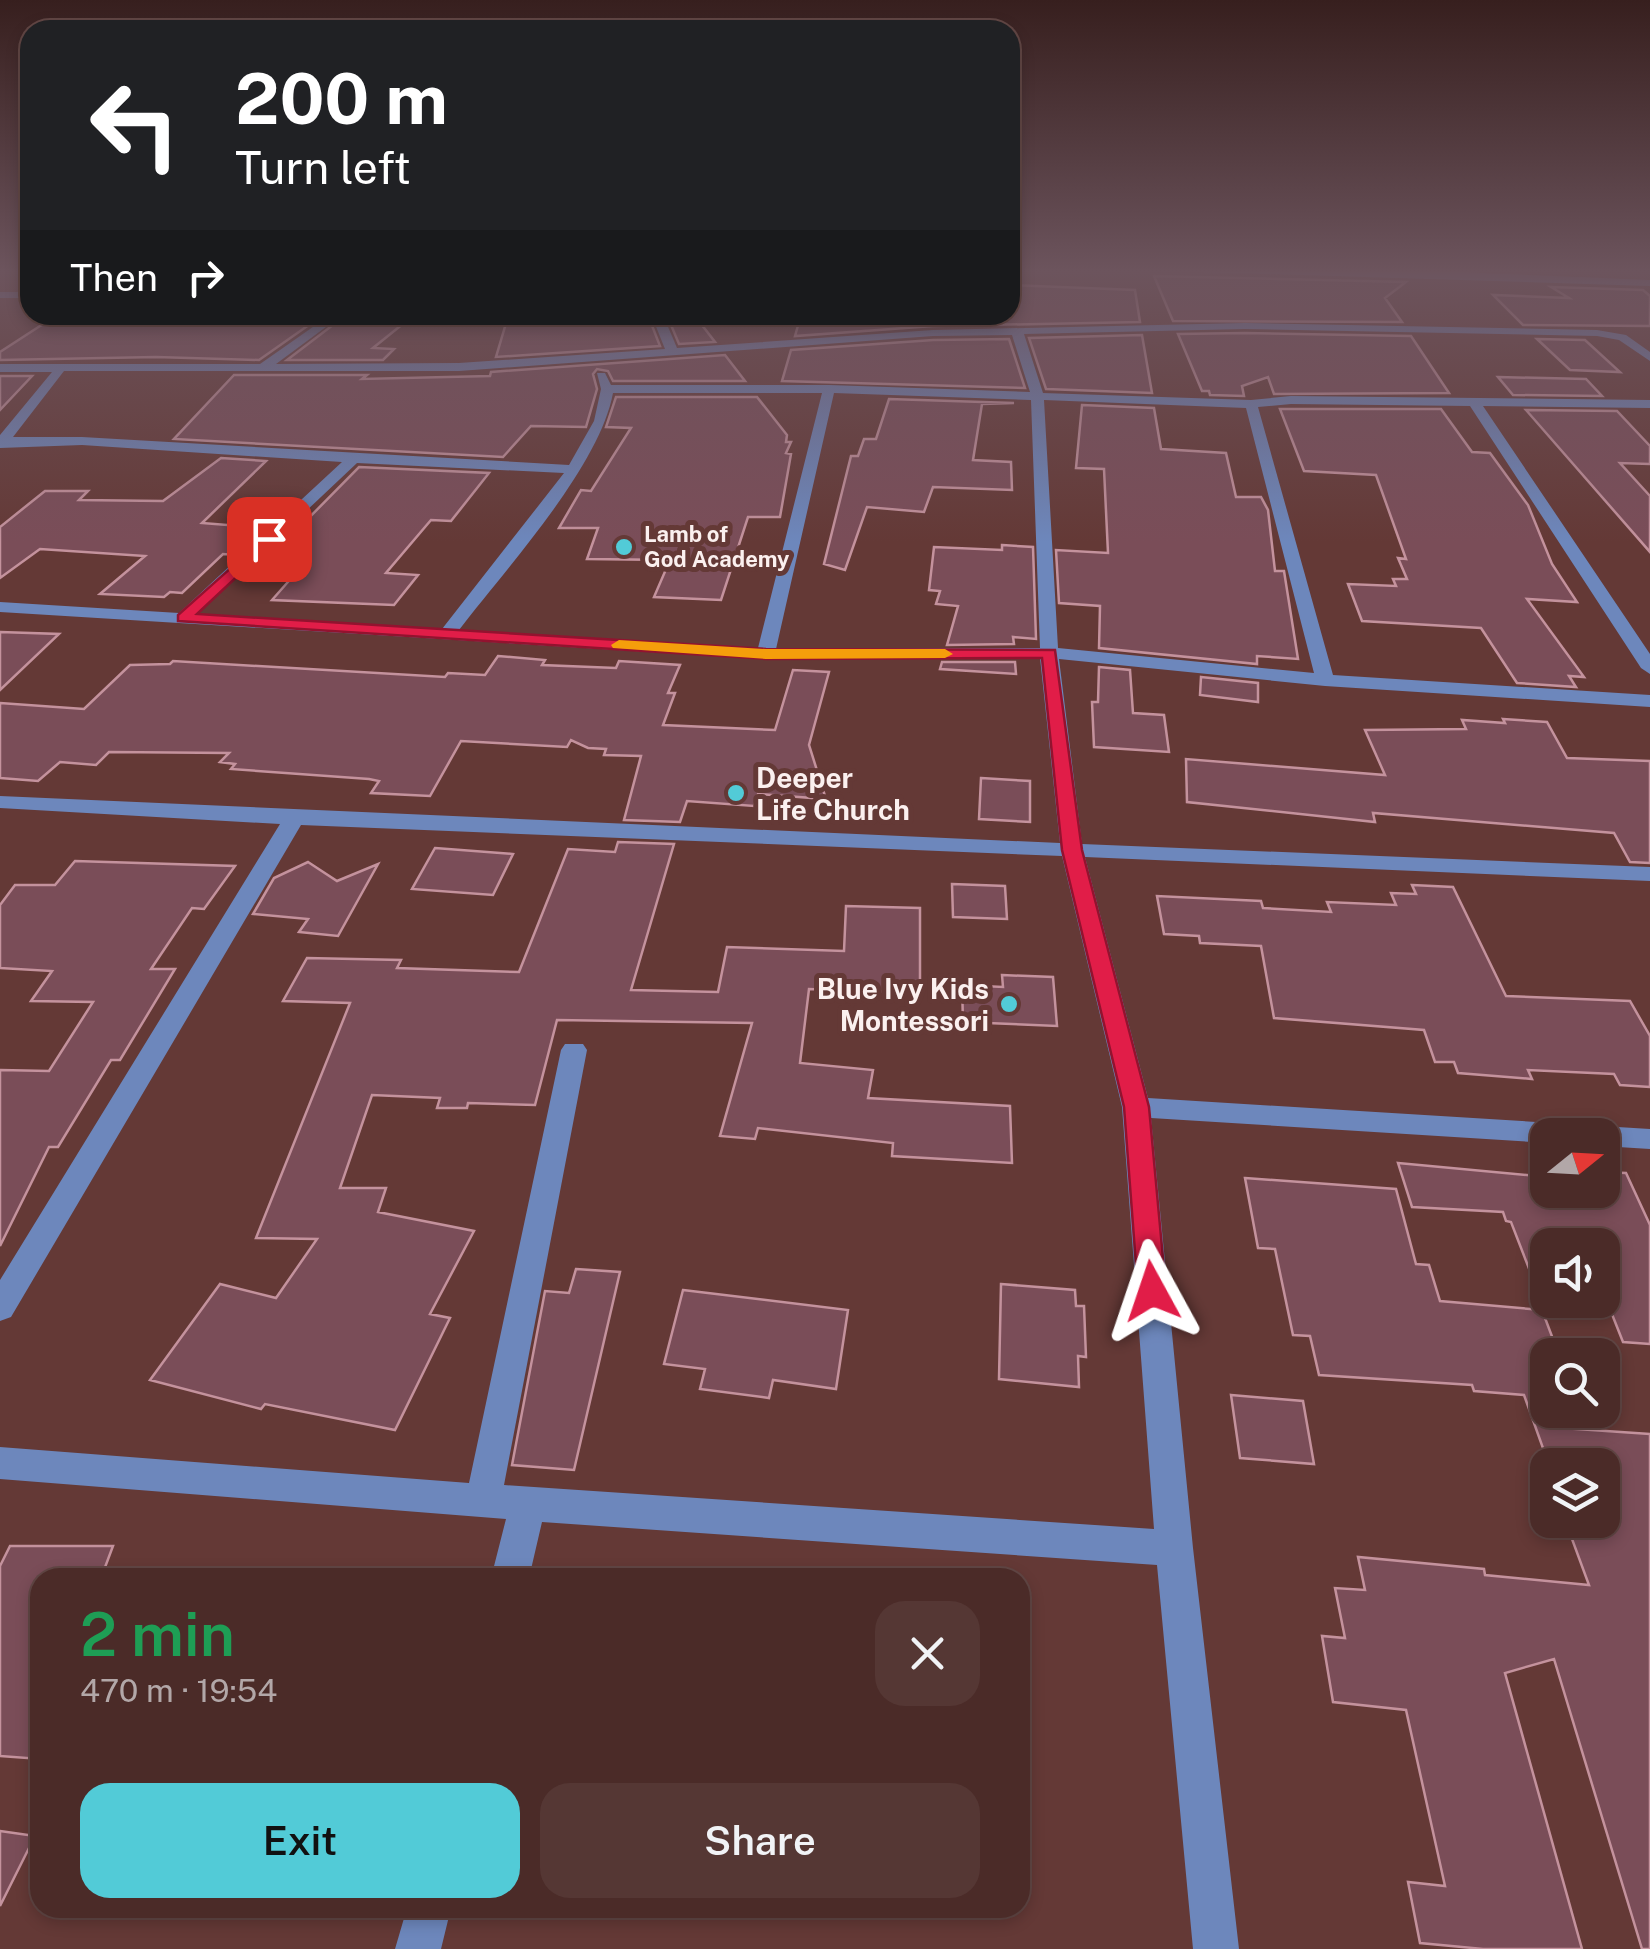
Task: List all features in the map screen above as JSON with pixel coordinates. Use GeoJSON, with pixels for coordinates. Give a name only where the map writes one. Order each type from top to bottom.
{"type":"FeatureCollection","features":[{"type":"Feature","properties":{"kind":"street"},"geometry":{"type":"LineString","coordinates":[[261,369],[274,360]]}},
{"type":"Feature","properties":{"kind":"street"},"geometry":{"type":"LineString","coordinates":[[0,368],[459,367],[592,360],[608,389],[602,421],[574,468],[447,634]]}},
{"type":"Feature","properties":{"kind":"street"},"geometry":{"type":"LineString","coordinates":[[1025,360],[1036,395],[1049,654],[1072,850],[1136,1107],[1174,1548],[1216,1949]]}},
{"type":"Feature","properties":{"kind":"street"},"geometry":{"type":"LineString","coordinates":[[1,442],[60,369]]}},
{"type":"Feature","properties":{"kind":"street"},"geometry":{"type":"LineString","coordinates":[[608,389],[829,389],[1250,404],[1291,400],[1650,404]]}},
{"type":"Feature","properties":{"kind":"street"},"geometry":{"type":"LineString","coordinates":[[766,654],[829,389]]}},
{"type":"Feature","properties":{"kind":"street"},"geometry":{"type":"LineString","coordinates":[[1474,402],[1650,668]]}},
{"type":"Feature","properties":{"kind":"street"},"geometry":{"type":"LineString","coordinates":[[1250,404],[1325,680]]}},
{"type":"Feature","properties":{"kind":"street"},"geometry":{"type":"LineString","coordinates":[[1,442],[82,441],[354,459],[574,468]]}},
{"type":"Feature","properties":{"kind":"street"},"geometry":{"type":"LineString","coordinates":[[183,618],[354,459]]}},
{"type":"Feature","properties":{"kind":"street"},"geometry":{"type":"LineString","coordinates":[[0,606],[766,654],[1049,654],[1325,680],[1650,701]]}},
{"type":"Feature","properties":{"kind":"street"},"geometry":{"type":"LineString","coordinates":[[0,802],[294,818],[1650,874]]}},
{"type":"Feature","properties":{"kind":"street"},"geometry":{"type":"LineString","coordinates":[[0,1308],[294,818]]}},
{"type":"Feature","properties":{"kind":"street"},"geometry":{"type":"LineString","coordinates":[[484,1500],[574,1050]]}},
{"type":"Feature","properties":{"kind":"street"},"geometry":{"type":"LineString","coordinates":[[1136,1107],[1530,1132]]}},
{"type":"Feature","properties":{"kind":"street"},"geometry":{"type":"LineString","coordinates":[[1620,1137],[1650,1139]]}},
{"type":"Feature","properties":{"kind":"street"},"geometry":{"type":"LineString","coordinates":[[0,1463],[1174,1548]]}},
{"type":"Feature","properties":{"kind":"street"},"geometry":{"type":"LineString","coordinates":[[512,1568],[528,1504]]}},
{"type":"Feature","properties":{"kind":"street"},"geometry":{"type":"LineString","coordinates":[[418,1949],[426,1918]]}},
{"type":"Feature","properties":{"kind":"building"},"geometry":{"type":"Polygon","coordinates":[[[657,360],[729,360],[745,381],[613,381],[608,371],[597,369],[593,374],[597,389],[586,427],[531,426],[503,457],[174,439],[234,375],[367,375],[362,379],[490,376],[491,372],[657,360]]]}},
{"type":"Feature","properties":{"kind":"building"},"geometry":{"type":"Polygon","coordinates":[[[788,360],[1016,360],[1025,388],[782,381],[788,360]]]}},
{"type":"Feature","properties":{"kind":"building"},"geometry":{"type":"Polygon","coordinates":[[[1036,360],[1146,360],[1152,393],[1046,389],[1036,360]]]}},
{"type":"Feature","properties":{"kind":"building"},"geometry":{"type":"Polygon","coordinates":[[[1189,360],[1427,360],[1449,393],[1274,394],[1268,377],[1242,386],[1244,396],[1210,395],[1209,391],[1202,391],[1189,360]]]}},
{"type":"Feature","properties":{"kind":"building"},"geometry":{"type":"Polygon","coordinates":[[[1559,360],[1607,360],[1620,372],[1570,370],[1559,360]]]}},
{"type":"Feature","properties":{"kind":"building"},"geometry":{"type":"Polygon","coordinates":[[[0,376],[32,376],[0,410],[0,376]]]}},
{"type":"Feature","properties":{"kind":"building"},"geometry":{"type":"Polygon","coordinates":[[[1498,377],[1586,379],[1602,396],[1513,395],[1498,377]]]}},
{"type":"Feature","properties":{"kind":"building"},"geometry":{"type":"Polygon","coordinates":[[[616,397],[757,397],[787,435],[786,442],[791,442],[786,453],[791,454],[780,517],[748,517],[721,600],[654,597],[670,560],[587,559],[598,528],[559,528],[581,490],[591,491],[631,428],[606,427],[616,397]]]}},
{"type":"Feature","properties":{"kind":"building"},"geometry":{"type":"Polygon","coordinates":[[[889,399],[1014,403],[982,404],[973,460],[1011,462],[1012,490],[933,487],[924,512],[867,507],[845,570],[824,564],[851,456],[858,456],[864,439],[876,439],[889,399]]]}},
{"type":"Feature","properties":{"kind":"building"},"geometry":{"type":"Polygon","coordinates":[[[1082,405],[1154,408],[1161,449],[1226,453],[1236,497],[1261,497],[1268,510],[1275,571],[1284,571],[1298,659],[1257,656],[1257,664],[1099,648],[1100,606],[1059,603],[1056,550],[1108,553],[1104,469],[1076,468],[1082,405]]]}},
{"type":"Feature","properties":{"kind":"building"},"geometry":{"type":"Polygon","coordinates":[[[1280,409],[1441,409],[1472,452],[1490,453],[1528,505],[1552,564],[1577,602],[1527,599],[1584,677],[1569,676],[1576,687],[1517,683],[1481,628],[1362,621],[1348,584],[1396,586],[1393,579],[1407,579],[1398,558],[1406,559],[1376,475],[1304,471],[1280,409]]]}},
{"type":"Feature","properties":{"kind":"building"},"geometry":{"type":"Polygon","coordinates":[[[1526,410],[1617,411],[1650,446],[1650,464],[1620,463],[1650,496],[1650,552],[1526,410]]]}},
{"type":"Feature","properties":{"kind":"building"},"geometry":{"type":"Polygon","coordinates":[[[221,458],[266,461],[202,523],[266,528],[236,555],[223,554],[182,593],[170,592],[164,597],[100,594],[145,556],[40,549],[0,578],[0,527],[45,491],[88,491],[79,500],[163,501],[221,458]]]}},
{"type":"Feature","properties":{"kind":"building"},"geometry":{"type":"Polygon","coordinates":[[[359,467],[489,473],[451,521],[431,520],[386,573],[418,575],[394,605],[272,600],[309,558],[265,555],[292,530],[297,530],[359,467]]]}},
{"type":"Feature","properties":{"kind":"building"},"geometry":{"type":"Polygon","coordinates":[[[1002,545],[1033,547],[1036,639],[1013,637],[1014,644],[947,645],[958,606],[936,604],[940,591],[929,590],[934,547],[1002,550],[1002,545]]]}},
{"type":"Feature","properties":{"kind":"building"},"geometry":{"type":"Polygon","coordinates":[[[0,632],[59,634],[0,690],[0,632]]]}},
{"type":"Feature","properties":{"kind":"building"},"geometry":{"type":"Polygon","coordinates":[[[498,656],[545,660],[542,665],[616,668],[619,661],[680,665],[668,693],[675,693],[663,725],[775,730],[793,670],[829,672],[809,745],[826,799],[758,794],[754,806],[687,801],[680,822],[624,820],[641,756],[604,755],[606,749],[588,748],[571,740],[567,747],[461,741],[430,796],[371,793],[379,781],[369,779],[231,769],[235,764],[220,762],[229,753],[109,752],[96,765],[60,762],[38,781],[0,778],[0,703],[84,709],[130,665],[173,661],[445,677],[448,673],[485,675],[498,656]]]}},
{"type":"Feature","properties":{"kind":"building"},"geometry":{"type":"Polygon","coordinates":[[[942,662],[1015,662],[1016,674],[940,669],[942,662]]]}},
{"type":"Feature","properties":{"kind":"building"},"geometry":{"type":"Polygon","coordinates":[[[1099,667],[1130,670],[1133,713],[1164,715],[1169,752],[1094,747],[1092,702],[1098,702],[1099,667]]]}},
{"type":"Feature","properties":{"kind":"building"},"geometry":{"type":"Polygon","coordinates":[[[1201,677],[1258,683],[1258,702],[1200,695],[1201,677]]]}},
{"type":"Feature","properties":{"kind":"building"},"geometry":{"type":"Polygon","coordinates":[[[1503,719],[1547,722],[1567,758],[1650,761],[1650,863],[1630,862],[1614,833],[1373,813],[1375,822],[1187,802],[1186,759],[1385,775],[1365,730],[1466,729],[1462,720],[1505,723],[1503,719]]]}},
{"type":"Feature","properties":{"kind":"building"},"geometry":{"type":"Polygon","coordinates":[[[981,778],[1030,781],[1030,822],[979,819],[981,778]]]}},
{"type":"Feature","properties":{"kind":"building"},"geometry":{"type":"Polygon","coordinates":[[[618,842],[674,844],[631,990],[718,992],[727,947],[844,951],[846,906],[920,908],[920,993],[809,989],[800,1063],[873,1070],[868,1098],[1010,1106],[1012,1163],[892,1156],[893,1143],[758,1128],[755,1139],[720,1136],[752,1023],[557,1020],[535,1105],[468,1103],[467,1108],[437,1108],[440,1098],[372,1095],[340,1188],[386,1188],[378,1212],[474,1231],[430,1314],[450,1318],[395,1430],[265,1404],[261,1409],[150,1380],[220,1284],[276,1298],[317,1239],[256,1238],[350,1003],[283,1001],[307,958],[401,960],[397,968],[519,972],[568,849],[615,852],[618,842]]]}},
{"type":"Feature","properties":{"kind":"building"},"geometry":{"type":"Polygon","coordinates":[[[435,848],[513,854],[493,895],[412,889],[435,848]]]}},
{"type":"Feature","properties":{"kind":"building"},"geometry":{"type":"Polygon","coordinates":[[[75,861],[235,866],[204,909],[192,908],[151,969],[175,969],[120,1060],[111,1060],[58,1147],[49,1147],[0,1246],[0,1070],[49,1071],[93,1002],[31,1001],[52,971],[0,968],[0,905],[15,885],[55,885],[75,861]]]}},
{"type":"Feature","properties":{"kind":"building"},"geometry":{"type":"Polygon","coordinates":[[[308,862],[337,881],[378,864],[338,936],[299,932],[308,919],[253,914],[274,878],[308,862]]]}},
{"type":"Feature","properties":{"kind":"building"},"geometry":{"type":"Polygon","coordinates":[[[952,884],[1005,886],[1007,919],[953,917],[952,884]]]}},
{"type":"Feature","properties":{"kind":"building"},"geometry":{"type":"Polygon","coordinates":[[[1412,885],[1453,887],[1506,996],[1630,1001],[1650,1036],[1650,1087],[1620,1085],[1614,1074],[1528,1070],[1532,1079],[1458,1073],[1454,1062],[1435,1062],[1424,1030],[1274,1018],[1261,946],[1200,943],[1199,936],[1164,934],[1157,896],[1261,901],[1263,908],[1331,912],[1327,902],[1396,905],[1391,893],[1416,894],[1412,885]]]}},
{"type":"Feature","properties":{"kind":"building","name":"Blue Ivy Kids Montessori"},"geometry":{"type":"Polygon","coordinates":[[[1002,975],[1053,977],[1057,1026],[963,1022],[962,985],[1003,987],[1002,975]]]}},
{"type":"Feature","properties":{"kind":"building"},"geometry":{"type":"Polygon","coordinates":[[[1398,1163],[1530,1175],[1530,1208],[1620,1208],[1620,1173],[1626,1173],[1650,1225],[1650,1344],[1623,1342],[1613,1318],[1620,1318],[1620,1228],[1530,1228],[1530,1271],[1511,1222],[1506,1221],[1503,1212],[1412,1207],[1398,1163]]]}},
{"type":"Feature","properties":{"kind":"building"},"geometry":{"type":"Polygon","coordinates":[[[1245,1178],[1396,1189],[1416,1264],[1429,1265],[1440,1301],[1530,1309],[1530,1318],[1545,1318],[1553,1338],[1530,1338],[1530,1412],[1524,1395],[1474,1391],[1472,1385],[1319,1375],[1310,1336],[1293,1335],[1275,1249],[1258,1248],[1245,1178]]]}},
{"type":"Feature","properties":{"kind":"building"},"geometry":{"type":"Polygon","coordinates":[[[576,1269],[620,1272],[574,1470],[512,1465],[545,1291],[569,1293],[576,1269]]]}},
{"type":"Feature","properties":{"kind":"building"},"geometry":{"type":"Polygon","coordinates":[[[1001,1284],[1075,1290],[1076,1306],[1084,1306],[1086,1357],[1078,1356],[1079,1387],[999,1379],[1001,1284]]]}},
{"type":"Feature","properties":{"kind":"building"},"geometry":{"type":"Polygon","coordinates":[[[683,1290],[848,1310],[836,1389],[773,1380],[769,1398],[700,1389],[705,1369],[664,1364],[683,1290]]]}},
{"type":"Feature","properties":{"kind":"building"},"geometry":{"type":"Polygon","coordinates":[[[1231,1395],[1303,1401],[1314,1464],[1240,1458],[1231,1395]]]}},
{"type":"Feature","properties":{"kind":"building"},"geometry":{"type":"Polygon","coordinates":[[[1536,1428],[1650,1434],[1650,1949],[1642,1949],[1554,1659],[1505,1673],[1582,1949],[1483,1949],[1420,1943],[1408,1882],[1445,1886],[1406,1710],[1333,1702],[1322,1636],[1345,1638],[1335,1588],[1365,1590],[1358,1557],[1484,1569],[1485,1575],[1589,1585],[1572,1538],[1620,1538],[1620,1448],[1543,1448],[1536,1428]]]}},
{"type":"Feature","properties":{"kind":"building"},"geometry":{"type":"Polygon","coordinates":[[[10,1546],[113,1546],[105,1568],[30,1568],[30,1758],[0,1756],[0,1566],[10,1546]]]}},
{"type":"Feature","properties":{"kind":"building"},"geometry":{"type":"Polygon","coordinates":[[[0,1831],[30,1835],[30,1846],[0,1906],[0,1831]]]}},
{"type":"Feature","properties":{"kind":"slow traffic"},"geometry":{"type":"LineString","coordinates":[[619,645],[766,654],[945,654]]}},
{"type":"Feature","properties":{"kind":"place","name":"Lamb of God Academy"},"geometry":{"type":"Point","coordinates":[624,547]}},
{"type":"Feature","properties":{"kind":"place","name":"Deeper Life Church"},"geometry":{"type":"Point","coordinates":[736,793]}},
{"type":"Feature","properties":{"kind":"place","name":"Blue Ivy Kids Montessori"},"geometry":{"type":"Point","coordinates":[1009,1004]}},
{"type":"Feature","properties":{"kind":"route"},"geometry":{"type":"LineString","coordinates":[[269,539],[183,618],[766,654],[1049,654],[1072,850],[1136,1107],[1152,1291]]}}]}
